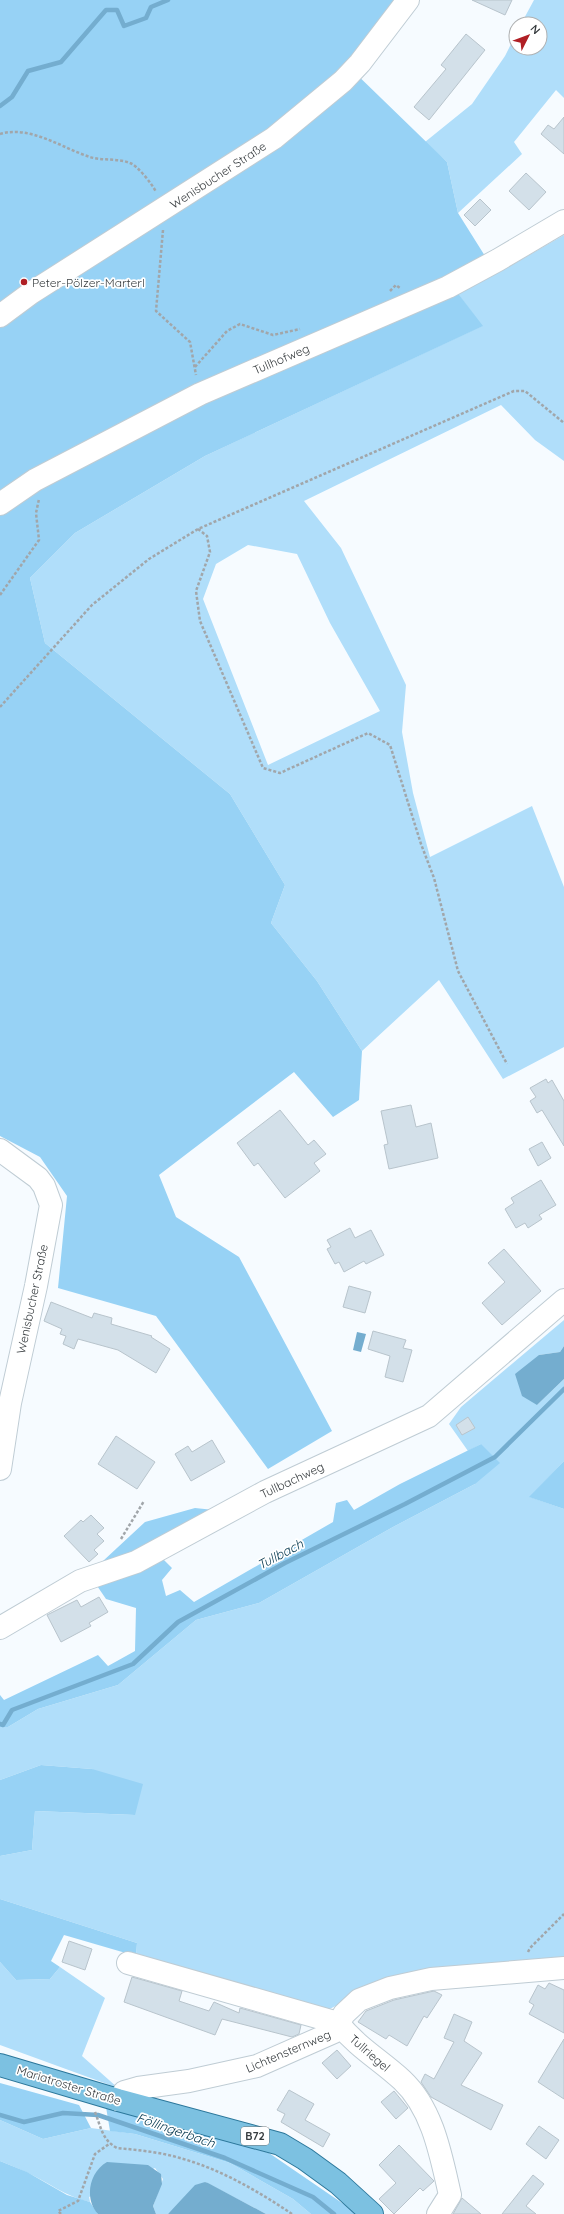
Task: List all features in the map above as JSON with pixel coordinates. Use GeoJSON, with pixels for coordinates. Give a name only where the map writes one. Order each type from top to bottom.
{"type":"FeatureCollection","features":[{"type":"Feature","properties":{"kind":"main road","name":"Mariatroster Straße"},"geometry":{"type":"LineString","coordinates":[[0,2065],[118,2100],[280,2144],[305,2159],[338,2183],[372,2214]]}},
{"type":"Feature","properties":{"kind":"street","name":"Wenisbucher Straße"},"geometry":{"type":"LineString","coordinates":[[0,316],[31,293],[274,138],[343,81],[360,64],[408,0]]}},
{"type":"Feature","properties":{"kind":"street","name":"Tullhofweg"},"geometry":{"type":"LineString","coordinates":[[0,504],[35,480],[200,394],[448,287],[498,260],[564,220]]}},
{"type":"Feature","properties":{"kind":"street","name":"Wenisbucher Straße"},"geometry":{"type":"LineString","coordinates":[[0,1150],[38,1178],[44,1186],[51,1205],[36,1286],[10,1404],[0,1469]]}},
{"type":"Feature","properties":{"kind":"street","name":"Tullbachweg"},"geometry":{"type":"LineString","coordinates":[[0,1628],[80,1581],[136,1562],[265,1492],[429,1416],[564,1300]]}},
{"type":"Feature","properties":{"kind":"street"},"geometry":{"type":"LineString","coordinates":[[128,1963],[338,2023]]}},
{"type":"Feature","properties":{"kind":"street","name":"Lichtensternweg"},"geometry":{"type":"LineString","coordinates":[[118,2100],[124,2092],[138,2088],[189,2081],[257,2066],[334,2032],[344,2014],[360,2000],[390,1988],[432,1979],[564,1968]]}},
{"type":"Feature","properties":{"kind":"street","name":"Tullriegel"},"geometry":{"type":"LineString","coordinates":[[338,2023],[352,2041],[403,2081],[428,2116],[441,2157],[450,2195],[438,2214]]}},
{"type":"Feature","properties":{"kind":"path"},"geometry":{"type":"LineString","coordinates":[[385,294],[396,285],[419,300]]}},
{"type":"Feature","properties":{"kind":"path"},"geometry":{"type":"LineString","coordinates":[[195,367],[227,331],[240,324],[273,335],[304,329]]}},
{"type":"Feature","properties":{"kind":"path"},"geometry":{"type":"LineString","coordinates":[[0,707],[92,605],[149,559],[198,529],[514,391],[525,391],[564,422]]}},
{"type":"Feature","properties":{"kind":"path"},"geometry":{"type":"LineString","coordinates":[[0,595],[38,540],[36,513],[39,498],[35,480]]}},
{"type":"Feature","properties":{"kind":"path"},"geometry":{"type":"LineString","coordinates":[[198,529],[207,536],[210,552],[196,590],[200,621],[263,768],[280,773],[368,733],[390,745],[421,844],[434,878],[458,971],[507,1064]]}},
{"type":"Feature","properties":{"kind":"path"},"geometry":{"type":"LineString","coordinates":[[121,1539],[144,1501]]}},
{"type":"Feature","properties":{"kind":"path"},"geometry":{"type":"LineString","coordinates":[[521,1972],[530,1948],[564,1914]]}},
{"type":"Feature","properties":{"kind":"path"},"geometry":{"type":"LineString","coordinates":[[94,2109],[104,2139],[109,2144],[117,2148],[180,2158],[210,2169],[249,2188],[292,2214]]}},
{"type":"Feature","properties":{"kind":"path"},"geometry":{"type":"LineString","coordinates":[[61,2214],[58,2211],[78,2201],[95,2154],[109,2144]]}},
{"type":"Feature","properties":{"kind":"shaded area"},"geometry":{"type":"Polygon","coordinates":[[[0,0],[400,0],[349,67],[447,162],[458,213],[485,256],[447,279],[483,326],[205,456],[75,533],[30,578],[45,643],[230,794],[285,885],[271,923],[317,981],[362,1051],[359,1100],[333,1117],[294,1072],[159,1175],[176,1217],[239,1257],[332,1431],[268,1469],[156,1316],[58,1288],[67,1196],[40,1157],[0,1136],[0,0]]]}},
{"type":"Feature","properties":{"kind":"shaded area"},"geometry":{"type":"Polygon","coordinates":[[[534,0],[564,0],[564,98],[556,90],[514,142],[522,154],[458,213],[447,162],[425,142],[472,104],[508,50],[508,56],[548,56],[548,16],[525,16],[534,0]]]}},
{"type":"Feature","properties":{"kind":"shaded area"},"geometry":{"type":"Polygon","coordinates":[[[564,235],[564,461],[535,440],[501,405],[304,501],[341,548],[406,685],[402,732],[413,793],[430,857],[532,806],[564,887],[564,1047],[503,1079],[439,980],[362,1051],[317,981],[271,923],[285,885],[230,794],[45,643],[30,578],[75,533],[205,456],[482,326],[447,279],[485,256],[498,273],[564,235]],[[248,545],[216,564],[203,599],[268,765],[380,711],[330,623],[297,554],[248,545]]]}},
{"type":"Feature","properties":{"kind":"shaded area"},"geometry":{"type":"Polygon","coordinates":[[[564,1320],[564,1346],[560,1352],[539,1355],[537,1405],[564,1379],[564,1461],[530,1497],[564,1509],[564,1975],[525,1978],[347,2000],[322,2013],[136,1956],[137,1943],[0,1899],[0,1856],[32,1850],[35,1811],[134,1815],[92,1769],[41,1765],[0,1780],[0,1727],[8,1727],[38,1709],[118,1685],[196,1620],[259,1603],[393,1527],[475,1484],[481,1444],[468,1451],[449,1424],[461,1407],[564,1320]]]}},
{"type":"Feature","properties":{"kind":"shaded area"},"geometry":{"type":"Polygon","coordinates":[[[357,1332],[366,1334],[361,1352],[353,1350],[357,1332]]]}},
{"type":"Feature","properties":{"kind":"shaded area"},"geometry":{"type":"Polygon","coordinates":[[[564,1346],[564,1379],[537,1405],[522,1396],[515,1374],[539,1355],[560,1352],[564,1346]]]}},
{"type":"Feature","properties":{"kind":"shaded area"},"geometry":{"type":"Polygon","coordinates":[[[481,1444],[500,1463],[475,1484],[393,1527],[259,1603],[196,1620],[118,1685],[38,1709],[8,1727],[0,1727],[0,1695],[4,1700],[98,1655],[108,1666],[135,1651],[136,1608],[106,1599],[89,1574],[145,1522],[195,1508],[242,1513],[158,1554],[172,1568],[162,1580],[166,1596],[180,1590],[194,1602],[333,1522],[336,1503],[347,1500],[354,1510],[400,1484],[481,1444]]]}},
{"type":"Feature","properties":{"kind":"shaded area"},"geometry":{"type":"Polygon","coordinates":[[[564,1461],[564,1509],[529,1497],[564,1461]]]}},
{"type":"Feature","properties":{"kind":"shaded area"},"geometry":{"type":"Polygon","coordinates":[[[41,1765],[92,1769],[143,1784],[135,1815],[35,1811],[32,1850],[0,1856],[0,1780],[41,1765]]]}},
{"type":"Feature","properties":{"kind":"shaded area"},"geometry":{"type":"Polygon","coordinates":[[[0,1899],[137,1943],[136,1956],[64,1935],[51,1961],[60,1967],[50,1979],[16,1980],[0,1962],[0,1899]]]}},
{"type":"Feature","properties":{"kind":"shaded area"},"geometry":{"type":"Polygon","coordinates":[[[0,1962],[16,1980],[50,1979],[60,1967],[105,1998],[82,2056],[118,2088],[0,2045],[0,1962]]]}},
{"type":"Feature","properties":{"kind":"shaded area"},"geometry":{"type":"Polygon","coordinates":[[[0,2083],[79,2105],[91,2128],[43,2139],[0,2120],[0,2083]]]}},
{"type":"Feature","properties":{"kind":"shaded area"},"geometry":{"type":"Polygon","coordinates":[[[106,2107],[269,2153],[345,2205],[355,2214],[311,2214],[293,2199],[230,2163],[135,2134],[110,2131],[106,2107]]]}},
{"type":"Feature","properties":{"kind":"shaded area"},"geometry":{"type":"Polygon","coordinates":[[[0,2120],[43,2139],[91,2128],[135,2134],[230,2163],[293,2199],[311,2214],[266,2214],[205,2182],[168,2214],[156,2214],[153,2206],[163,2179],[155,2168],[89,2197],[90,2202],[81,2200],[34,2176],[0,2161],[0,2120]]]}},
{"type":"Feature","properties":{"kind":"shaded area"},"geometry":{"type":"Polygon","coordinates":[[[0,2161],[27,2172],[67,2195],[90,2202],[98,2214],[0,2214],[0,2161]]]}},
{"type":"Feature","properties":{"kind":"shaded area"},"geometry":{"type":"Polygon","coordinates":[[[107,2162],[148,2165],[161,2174],[162,2184],[153,2206],[156,2214],[98,2214],[91,2201],[90,2186],[96,2172],[107,2162]]]}},
{"type":"Feature","properties":{"kind":"shaded area"},"geometry":{"type":"Polygon","coordinates":[[[205,2182],[266,2214],[168,2214],[195,2185],[205,2182]]]}},
{"type":"Feature","properties":{"kind":"building"},"geometry":{"type":"Polygon","coordinates":[[[472,0],[512,0],[505,15],[472,0]]]}},
{"type":"Feature","properties":{"kind":"building"},"geometry":{"type":"Polygon","coordinates":[[[466,34],[485,50],[429,120],[414,107],[446,69],[441,65],[466,34]]]}},
{"type":"Feature","properties":{"kind":"building"},"geometry":{"type":"Polygon","coordinates":[[[564,117],[564,154],[541,134],[548,125],[554,129],[564,117]]]}},
{"type":"Feature","properties":{"kind":"building"},"geometry":{"type":"Polygon","coordinates":[[[526,173],[546,192],[529,210],[509,191],[526,173]]]}},
{"type":"Feature","properties":{"kind":"building"},"geometry":{"type":"Polygon","coordinates":[[[480,199],[491,210],[475,226],[464,215],[480,199]]]}},
{"type":"Feature","properties":{"kind":"building"},"geometry":{"type":"Polygon","coordinates":[[[546,1079],[548,1083],[552,1080],[564,1101],[564,1146],[542,1110],[537,1113],[530,1101],[536,1097],[530,1088],[546,1079]]]}},
{"type":"Feature","properties":{"kind":"building"},"geometry":{"type":"Polygon","coordinates":[[[411,1105],[416,1127],[431,1123],[438,1158],[389,1169],[384,1145],[388,1144],[381,1111],[411,1105]]]}},
{"type":"Feature","properties":{"kind":"building"},"geometry":{"type":"Polygon","coordinates":[[[280,1110],[308,1145],[314,1140],[326,1154],[314,1163],[320,1171],[285,1198],[258,1163],[254,1166],[237,1143],[280,1110]]]}},
{"type":"Feature","properties":{"kind":"building"},"geometry":{"type":"Polygon","coordinates":[[[542,1142],[551,1158],[538,1166],[529,1149],[542,1142]]]}},
{"type":"Feature","properties":{"kind":"building"},"geometry":{"type":"Polygon","coordinates":[[[541,1180],[556,1205],[539,1215],[542,1219],[528,1228],[525,1223],[516,1228],[505,1209],[514,1203],[511,1198],[541,1180]]]}},
{"type":"Feature","properties":{"kind":"building"},"geometry":{"type":"Polygon","coordinates":[[[350,1228],[355,1238],[371,1230],[384,1255],[366,1264],[364,1261],[344,1272],[339,1262],[335,1264],[327,1249],[331,1247],[327,1240],[350,1228]]]}},
{"type":"Feature","properties":{"kind":"building"},"geometry":{"type":"Polygon","coordinates":[[[504,1249],[541,1291],[502,1325],[482,1303],[505,1282],[488,1263],[504,1249]]]}},
{"type":"Feature","properties":{"kind":"building"},"geometry":{"type":"Polygon","coordinates":[[[349,1286],[371,1292],[365,1313],[343,1307],[349,1286]]]}},
{"type":"Feature","properties":{"kind":"building"},"geometry":{"type":"Polygon","coordinates":[[[51,1302],[92,1318],[94,1313],[112,1318],[111,1324],[152,1336],[151,1337],[170,1349],[156,1373],[118,1350],[78,1339],[74,1349],[63,1344],[66,1336],[60,1334],[62,1329],[44,1321],[51,1302]]]}},
{"type":"Feature","properties":{"kind":"building"},"geometry":{"type":"Polygon","coordinates":[[[373,1331],[406,1340],[403,1348],[412,1350],[403,1382],[385,1377],[390,1356],[368,1349],[373,1331]]]}},
{"type":"Feature","properties":{"kind":"building"},"geometry":{"type":"Polygon","coordinates":[[[468,1417],[475,1428],[462,1435],[456,1425],[468,1417]]]}},
{"type":"Feature","properties":{"kind":"building"},"geometry":{"type":"Polygon","coordinates":[[[116,1436],[155,1462],[137,1489],[98,1464],[116,1436]]]}},
{"type":"Feature","properties":{"kind":"building"},"geometry":{"type":"Polygon","coordinates":[[[212,1440],[225,1462],[191,1481],[175,1454],[188,1446],[192,1452],[212,1440]]]}},
{"type":"Feature","properties":{"kind":"building"},"geometry":{"type":"Polygon","coordinates":[[[91,1515],[104,1528],[97,1534],[104,1541],[94,1550],[98,1554],[89,1562],[64,1536],[81,1520],[83,1522],[91,1515]]]}},
{"type":"Feature","properties":{"kind":"building"},"geometry":{"type":"Polygon","coordinates":[[[99,1597],[108,1612],[89,1623],[91,1626],[61,1642],[47,1615],[77,1600],[81,1607],[99,1597]]]}},
{"type":"Feature","properties":{"kind":"building"},"geometry":{"type":"Polygon","coordinates":[[[69,1941],[92,1949],[85,1970],[62,1962],[69,1941]]]}},
{"type":"Feature","properties":{"kind":"building"},"geometry":{"type":"Polygon","coordinates":[[[132,1977],[182,1991],[179,2001],[209,2011],[214,2002],[239,2013],[240,2008],[301,2025],[299,2034],[292,2037],[222,2019],[215,2035],[124,2002],[132,1977]]]}},
{"type":"Feature","properties":{"kind":"building"},"geometry":{"type":"Polygon","coordinates":[[[549,1983],[564,1990],[564,2033],[529,2014],[534,2005],[529,2002],[538,1985],[545,1989],[549,1983]]]}},
{"type":"Feature","properties":{"kind":"building"},"geometry":{"type":"Polygon","coordinates":[[[434,1991],[442,1995],[427,2018],[424,2016],[407,2046],[389,2035],[386,2039],[358,2022],[366,2011],[394,2000],[434,1991]]]}},
{"type":"Feature","properties":{"kind":"building"},"geometry":{"type":"Polygon","coordinates":[[[454,2014],[472,2022],[464,2041],[482,2053],[461,2085],[503,2105],[491,2130],[431,2097],[421,2082],[425,2074],[434,2079],[454,2042],[444,2038],[454,2014]]]}},
{"type":"Feature","properties":{"kind":"building"},"geometry":{"type":"Polygon","coordinates":[[[564,2039],[564,2099],[538,2082],[564,2039]]]}},
{"type":"Feature","properties":{"kind":"building"},"geometry":{"type":"Polygon","coordinates":[[[337,2050],[351,2066],[337,2079],[322,2063],[337,2050]]]}},
{"type":"Feature","properties":{"kind":"building"},"geometry":{"type":"Polygon","coordinates":[[[289,2090],[314,2104],[305,2120],[330,2134],[323,2147],[281,2122],[285,2114],[277,2110],[289,2090]]]}},
{"type":"Feature","properties":{"kind":"building"},"geometry":{"type":"Polygon","coordinates":[[[394,2091],[408,2108],[396,2119],[381,2102],[394,2091]]]}},
{"type":"Feature","properties":{"kind":"building"},"geometry":{"type":"Polygon","coordinates":[[[539,2126],[559,2140],[546,2159],[526,2144],[539,2126]]]}},
{"type":"Feature","properties":{"kind":"building"},"geometry":{"type":"Polygon","coordinates":[[[399,2145],[434,2181],[423,2191],[420,2188],[394,2214],[379,2199],[396,2183],[379,2165],[399,2145]]]}},
{"type":"Feature","properties":{"kind":"building"},"geometry":{"type":"Polygon","coordinates":[[[533,2175],[544,2184],[526,2206],[536,2214],[502,2214],[533,2175]]]}},
{"type":"Feature","properties":{"kind":"building"},"geometry":{"type":"Polygon","coordinates":[[[462,2198],[481,2214],[453,2214],[462,2198]]]}},
{"type":"Feature","properties":{"kind":"waterway"},"geometry":{"type":"LineString","coordinates":[[0,106],[12,97],[28,71],[61,62],[106,10],[117,10],[124,26],[146,18],[151,7],[168,0]]}},
{"type":"Feature","properties":{"kind":"waterway","name":"Tullbach"},"geometry":{"type":"LineString","coordinates":[[0,1724],[3,1725],[12,1710],[133,1664],[178,1622],[285,1563],[405,1504],[495,1457],[564,1389]]}},
{"type":"Feature","properties":{"kind":"waterway","name":"Föllingerbach"},"geometry":{"type":"LineString","coordinates":[[0,2115],[24,2122],[63,2113],[98,2115],[225,2158],[313,2197],[334,2214]]}},
{"type":"Feature","properties":{"kind":"place","name":"Peter-Pölzer-Marterl"},"geometry":{"type":"Point","coordinates":[24,282]}}]}
